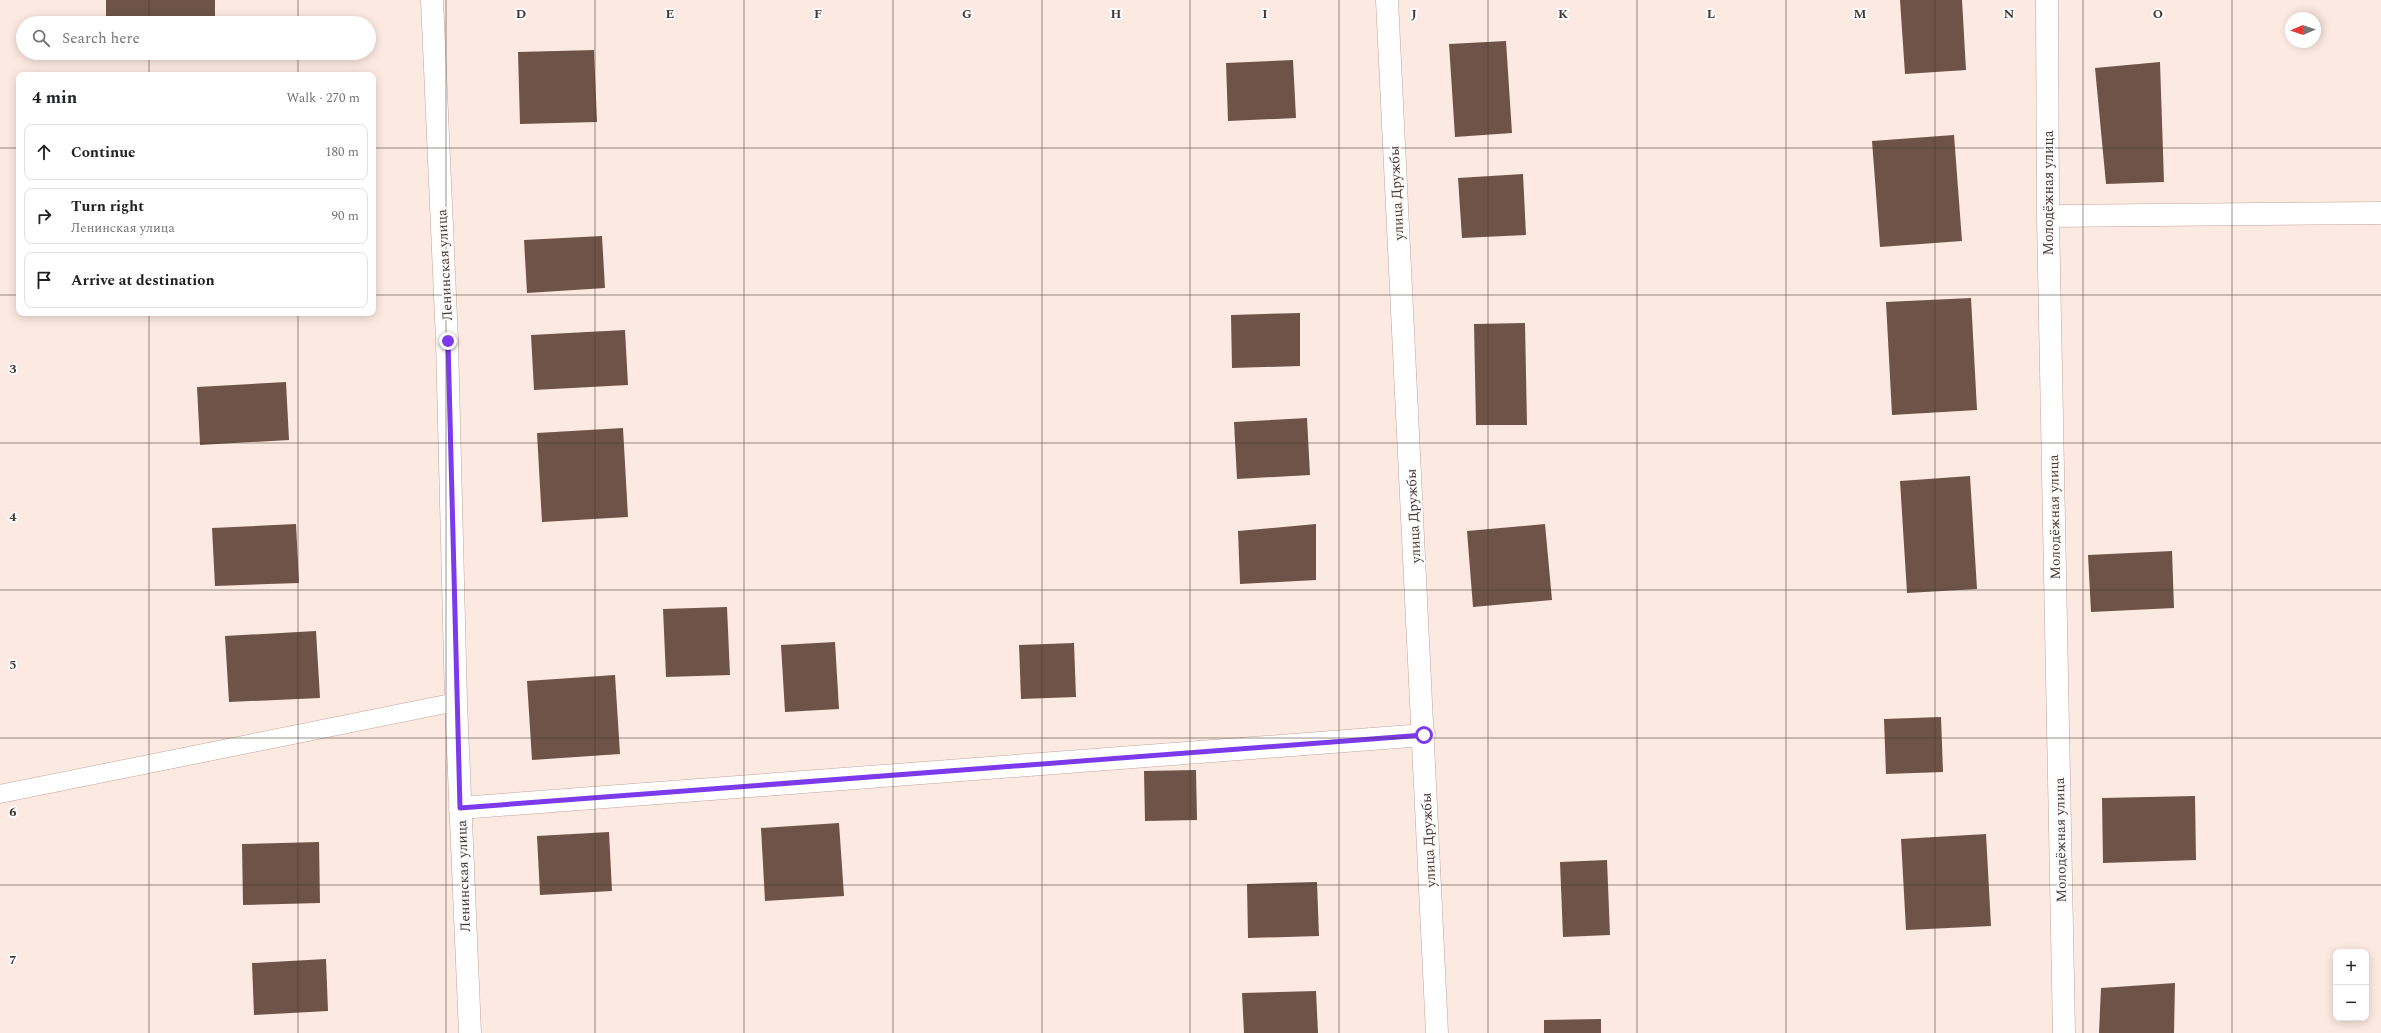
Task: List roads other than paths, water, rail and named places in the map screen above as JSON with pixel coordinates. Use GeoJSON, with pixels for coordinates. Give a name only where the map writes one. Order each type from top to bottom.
{"type":"FeatureCollection","features":[{"type":"Feature","properties":{"kind":"street","name":"Ленинская улица"},"geometry":{"type":"LineString","coordinates":[[432,0],[448,341],[456,702],[470,1033]]}},
{"type":"Feature","properties":{"kind":"street","name":"улица Дружбы"},"geometry":{"type":"LineString","coordinates":[[1387,0],[1424,735],[1437,1033]]}},
{"type":"Feature","properties":{"kind":"street","name":"Молодёжная улица"},"geometry":{"type":"LineString","coordinates":[[2047,0],[2048,216],[2064,1033]]}},
{"type":"Feature","properties":{"kind":"street"},"geometry":{"type":"LineString","coordinates":[[2048,216],[2381,213]]}},
{"type":"Feature","properties":{"kind":"street"},"geometry":{"type":"LineString","coordinates":[[460,808],[1424,735]]}},
{"type":"Feature","properties":{"kind":"lane"},"geometry":{"type":"LineString","coordinates":[[0,794],[456,702]]}}]}
